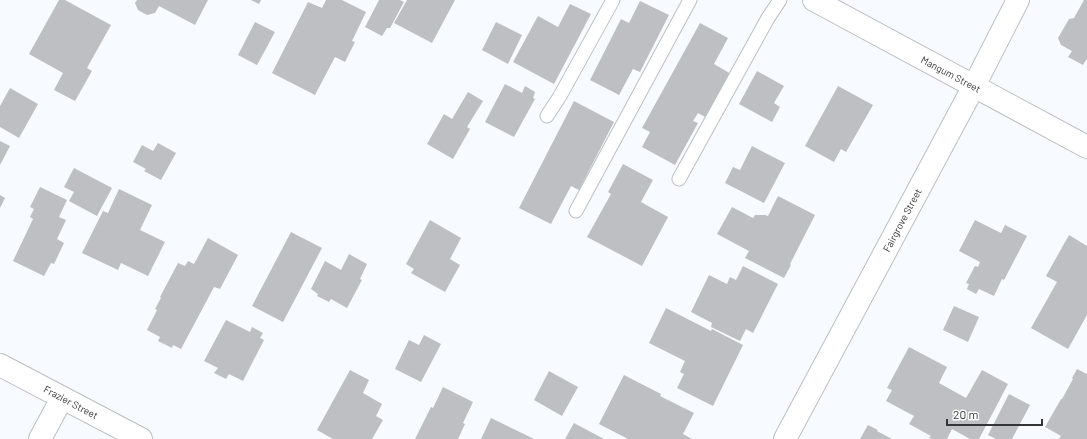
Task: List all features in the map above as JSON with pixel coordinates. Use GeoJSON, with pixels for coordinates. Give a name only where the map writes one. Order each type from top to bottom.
{"type":"FeatureCollection","features":[{"type":"Feature","properties":{"kind":"street","name":"Mangum Street"},"geometry":{"type":"LineString","coordinates":[[814,0],[1087,147]]}},
{"type":"Feature","properties":{"kind":"street","name":"Fairgrove Street"},"geometry":{"type":"LineString","coordinates":[[785,439],[974,86],[1018,0]]}},
{"type":"Feature","properties":{"kind":"street","name":"Frazier Street"},"geometry":{"type":"LineString","coordinates":[[0,365],[141,439]]}},
{"type":"Feature","properties":{"kind":"street"},"geometry":{"type":"LineString","coordinates":[[40,439],[62,398]]}},
{"type":"Feature","properties":{"kind":"lane"},"geometry":{"type":"LineString","coordinates":[[547,116],[560,96],[613,0]]}},
{"type":"Feature","properties":{"kind":"lane"},"geometry":{"type":"LineString","coordinates":[[576,211],[690,0]]}},
{"type":"Feature","properties":{"kind":"lane"},"geometry":{"type":"LineString","coordinates":[[679,179],[768,18],[780,0]]}},
{"type":"Feature","properties":{"kind":"building"},"geometry":{"type":"Polygon","coordinates":[[[59,0],[65,0],[111,25],[87,68],[92,71],[75,101],[54,90],[63,73],[29,54],[59,0]]]}},
{"type":"Feature","properties":{"kind":"building"},"geometry":{"type":"Polygon","coordinates":[[[137,0],[208,0],[195,25],[159,6],[155,13],[147,15],[138,10],[135,3],[137,0]]]}},
{"type":"Feature","properties":{"kind":"building"},"geometry":{"type":"Polygon","coordinates":[[[251,0],[261,0],[259,4],[251,0]]]}},
{"type":"Feature","properties":{"kind":"building"},"geometry":{"type":"Polygon","coordinates":[[[326,0],[342,0],[366,12],[352,41],[355,42],[345,62],[335,57],[315,95],[272,73],[308,2],[322,8],[326,0]]]}},
{"type":"Feature","properties":{"kind":"building"},"geometry":{"type":"Polygon","coordinates":[[[379,0],[400,0],[404,2],[390,28],[387,28],[382,36],[365,27],[379,0]]]}},
{"type":"Feature","properties":{"kind":"building"},"geometry":{"type":"Polygon","coordinates":[[[407,0],[455,0],[432,43],[394,23],[407,0]]]}},
{"type":"Feature","properties":{"kind":"building"},"geometry":{"type":"Polygon","coordinates":[[[1084,0],[1087,0],[1087,60],[1083,65],[1068,57],[1072,51],[1061,45],[1058,38],[1069,19],[1074,18],[1084,0]]]}},
{"type":"Feature","properties":{"kind":"building"},"geometry":{"type":"Polygon","coordinates":[[[640,1],[669,15],[640,72],[633,69],[619,95],[590,80],[621,19],[629,23],[640,1]]]}},
{"type":"Feature","properties":{"kind":"building"},"geometry":{"type":"Polygon","coordinates":[[[570,4],[591,14],[554,84],[513,62],[538,16],[558,27],[570,4]]]}},
{"type":"Feature","properties":{"kind":"building"},"geometry":{"type":"Polygon","coordinates":[[[255,22],[275,32],[257,65],[238,55],[255,22]]]}},
{"type":"Feature","properties":{"kind":"building"},"geometry":{"type":"Polygon","coordinates":[[[496,22],[522,35],[508,64],[482,50],[496,22]]]}},
{"type":"Feature","properties":{"kind":"building"},"geometry":{"type":"Polygon","coordinates":[[[700,23],[728,38],[714,64],[731,74],[707,118],[698,113],[693,121],[698,123],[675,165],[642,147],[650,132],[642,128],[700,23]]]}},
{"type":"Feature","properties":{"kind":"building"},"geometry":{"type":"Polygon","coordinates":[[[757,71],[784,86],[774,103],[780,107],[772,122],[739,104],[757,71]]]}},
{"type":"Feature","properties":{"kind":"building"},"geometry":{"type":"Polygon","coordinates":[[[505,84],[522,93],[525,86],[535,92],[533,98],[535,99],[514,137],[485,122],[505,84]]]}},
{"type":"Feature","properties":{"kind":"building"},"geometry":{"type":"Polygon","coordinates":[[[838,86],[873,105],[846,152],[841,149],[834,162],[805,146],[838,86]]]}},
{"type":"Feature","properties":{"kind":"building"},"geometry":{"type":"Polygon","coordinates":[[[10,88],[38,104],[19,138],[0,127],[0,106],[10,88]]]}},
{"type":"Feature","properties":{"kind":"building"},"geometry":{"type":"Polygon","coordinates":[[[468,92],[483,101],[467,127],[470,129],[453,159],[427,144],[444,114],[452,119],[468,92]]]}},
{"type":"Feature","properties":{"kind":"building"},"geometry":{"type":"Polygon","coordinates":[[[574,101],[614,122],[579,190],[571,186],[551,224],[519,208],[574,101]]]}},
{"type":"Feature","properties":{"kind":"building"},"geometry":{"type":"Polygon","coordinates":[[[0,141],[10,146],[0,165],[0,141]]]}},
{"type":"Feature","properties":{"kind":"building"},"geometry":{"type":"Polygon","coordinates":[[[158,143],[176,153],[161,180],[144,171],[146,169],[133,162],[142,145],[153,151],[158,143]]]}},
{"type":"Feature","properties":{"kind":"building"},"geometry":{"type":"Polygon","coordinates":[[[752,146],[785,163],[764,203],[725,183],[733,167],[740,170],[752,146]]]}},
{"type":"Feature","properties":{"kind":"building"},"geometry":{"type":"Polygon","coordinates":[[[623,164],[653,180],[641,202],[668,217],[642,266],[587,237],[611,194],[608,192],[623,164]]]}},
{"type":"Feature","properties":{"kind":"building"},"geometry":{"type":"Polygon","coordinates":[[[74,168],[112,188],[97,216],[69,201],[74,192],[64,187],[74,168]]]}},
{"type":"Feature","properties":{"kind":"building"},"geometry":{"type":"Polygon","coordinates":[[[40,187],[67,200],[59,217],[66,220],[57,239],[64,243],[54,264],[51,263],[44,276],[13,261],[33,219],[30,217],[34,209],[30,207],[40,187]]]}},
{"type":"Feature","properties":{"kind":"building"},"geometry":{"type":"Polygon","coordinates":[[[119,189],[152,205],[140,230],[165,242],[148,276],[121,263],[118,270],[82,253],[103,211],[108,213],[119,189]]]}},
{"type":"Feature","properties":{"kind":"building"},"geometry":{"type":"Polygon","coordinates":[[[0,195],[5,198],[0,208],[0,195]]]}},
{"type":"Feature","properties":{"kind":"building"},"geometry":{"type":"Polygon","coordinates":[[[778,196],[815,215],[784,278],[745,258],[749,251],[717,234],[732,207],[753,218],[755,215],[768,216],[778,196]]]}},
{"type":"Feature","properties":{"kind":"building"},"geometry":{"type":"Polygon","coordinates":[[[430,220],[461,238],[450,259],[460,265],[445,292],[411,273],[414,269],[406,264],[430,220]]]}},
{"type":"Feature","properties":{"kind":"building"},"geometry":{"type":"Polygon","coordinates":[[[975,220],[1001,233],[1005,225],[1027,236],[994,296],[979,289],[976,294],[967,289],[969,284],[966,283],[975,266],[978,267],[980,262],[959,251],[975,220]]]}},
{"type":"Feature","properties":{"kind":"building"},"geometry":{"type":"Polygon","coordinates":[[[291,232],[322,248],[283,322],[252,306],[291,232]]]}},
{"type":"Feature","properties":{"kind":"building"},"geometry":{"type":"Polygon","coordinates":[[[1069,235],[1087,246],[1087,315],[1068,349],[1031,328],[1057,282],[1046,276],[1069,235]]]}},
{"type":"Feature","properties":{"kind":"building"},"geometry":{"type":"Polygon","coordinates":[[[208,238],[238,255],[220,289],[214,287],[181,349],[173,345],[172,348],[158,341],[160,337],[147,330],[157,310],[155,309],[161,298],[160,297],[178,263],[185,266],[188,261],[194,264],[208,238]]]}},
{"type":"Feature","properties":{"kind":"building"},"geometry":{"type":"Polygon","coordinates":[[[349,254],[367,264],[360,279],[362,280],[347,308],[331,299],[329,302],[317,296],[318,294],[311,289],[325,261],[341,270],[349,254]]]}},
{"type":"Feature","properties":{"kind":"building"},"geometry":{"type":"Polygon","coordinates":[[[743,266],[778,284],[753,333],[746,329],[740,341],[711,327],[712,323],[691,312],[709,275],[727,284],[730,277],[736,280],[743,266]]]}},
{"type":"Feature","properties":{"kind":"building"},"geometry":{"type":"Polygon","coordinates":[[[954,306],[979,317],[968,342],[943,330],[954,306]]]}},
{"type":"Feature","properties":{"kind":"building"},"geometry":{"type":"Polygon","coordinates":[[[666,308],[711,331],[712,329],[743,345],[713,406],[677,388],[684,374],[680,372],[685,361],[649,343],[666,308]]]}},
{"type":"Feature","properties":{"kind":"building"},"geometry":{"type":"Polygon","coordinates":[[[226,320],[250,332],[252,327],[263,333],[260,338],[264,340],[243,381],[229,374],[226,379],[214,373],[218,368],[204,361],[226,320]]]}},
{"type":"Feature","properties":{"kind":"building"},"geometry":{"type":"Polygon","coordinates":[[[424,335],[441,344],[421,382],[395,369],[409,340],[419,345],[424,335]]]}},
{"type":"Feature","properties":{"kind":"building"},"geometry":{"type":"Polygon","coordinates":[[[909,347],[947,367],[939,383],[966,398],[982,370],[1008,384],[979,439],[970,439],[952,429],[947,439],[931,439],[929,438],[931,436],[909,424],[914,416],[886,401],[892,390],[887,388],[909,347]]]}},
{"type":"Feature","properties":{"kind":"building"},"geometry":{"type":"Polygon","coordinates":[[[1077,369],[1087,374],[1087,439],[1059,439],[1061,436],[1045,427],[1062,399],[1077,369]]]}},
{"type":"Feature","properties":{"kind":"building"},"geometry":{"type":"Polygon","coordinates":[[[350,370],[369,380],[363,393],[382,404],[376,416],[383,420],[372,439],[333,439],[317,430],[350,370]]]}},
{"type":"Feature","properties":{"kind":"building"},"geometry":{"type":"Polygon","coordinates":[[[549,371],[578,387],[562,416],[534,400],[549,371]]]}},
{"type":"Feature","properties":{"kind":"building"},"geometry":{"type":"Polygon","coordinates":[[[624,375],[661,394],[660,396],[694,413],[683,434],[692,439],[628,439],[599,424],[624,375]]]}},
{"type":"Feature","properties":{"kind":"building"},"geometry":{"type":"Polygon","coordinates":[[[443,387],[473,402],[463,423],[465,424],[458,439],[415,439],[431,407],[433,408],[443,387]]]}},
{"type":"Feature","properties":{"kind":"building"},"geometry":{"type":"Polygon","coordinates":[[[1009,394],[1030,405],[1012,439],[996,439],[988,435],[1009,394]]]}},
{"type":"Feature","properties":{"kind":"building"},"geometry":{"type":"Polygon","coordinates":[[[491,418],[534,439],[481,439],[491,418]]]}},
{"type":"Feature","properties":{"kind":"building"},"geometry":{"type":"Polygon","coordinates":[[[574,423],[604,439],[565,439],[574,423]]]}},
{"type":"Feature","properties":{"kind":"building"},"geometry":{"type":"Polygon","coordinates":[[[868,425],[878,430],[877,431],[892,439],[860,439],[868,425]]]}}]}
